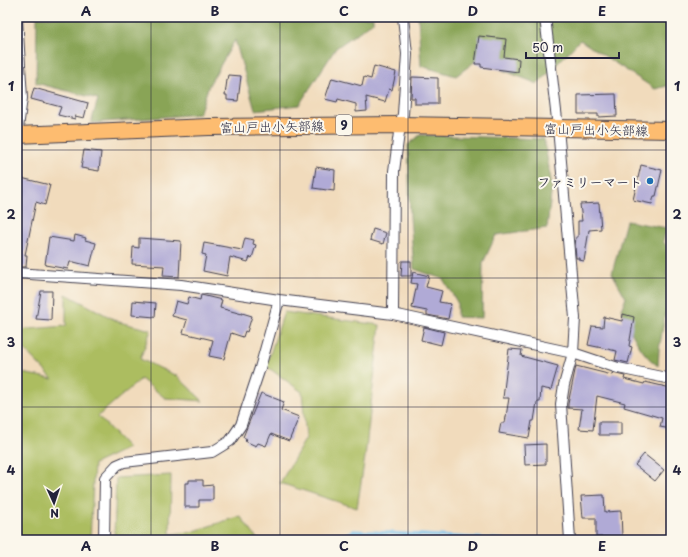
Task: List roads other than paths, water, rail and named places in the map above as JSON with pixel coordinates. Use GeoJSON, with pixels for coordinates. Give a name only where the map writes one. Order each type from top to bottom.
{"type":"FeatureCollection","features":[{"type":"Feature","properties":{"kind":"main road","name":"富山戸出小矢部線"},"geometry":{"type":"LineString","coordinates":[[17,135],[209,127],[400,125],[671,130]]}},
{"type":"Feature","properties":{"kind":"street"},"geometry":{"type":"LineString","coordinates":[[17,17],[22,98],[17,135]]}},
{"type":"Feature","properties":{"kind":"street"},"geometry":{"type":"LineString","coordinates":[[393,314],[394,171],[400,125],[403,114],[407,54],[403,17]]}},
{"type":"Feature","properties":{"kind":"street"},"geometry":{"type":"LineString","coordinates":[[545,17],[558,128],[575,318],[573,353],[564,385],[561,404],[570,540]]}},
{"type":"Feature","properties":{"kind":"street"},"geometry":{"type":"LineString","coordinates":[[17,273],[181,285],[279,300],[393,314],[573,353],[618,368],[671,379]]}},
{"type":"Feature","properties":{"kind":"street"},"geometry":{"type":"LineString","coordinates":[[104,540],[105,478],[117,465],[137,459],[170,458],[212,452],[230,441],[241,425],[260,368],[279,300]]}},
{"type":"Feature","properties":{"kind":"waterway"},"geometry":{"type":"LineString","coordinates":[[333,540],[353,531],[503,540]]}},
{"type":"Feature","properties":{"kind":"place","name":"ファミリーマート"},"geometry":{"type":"Point","coordinates":[650,181]}}]}
